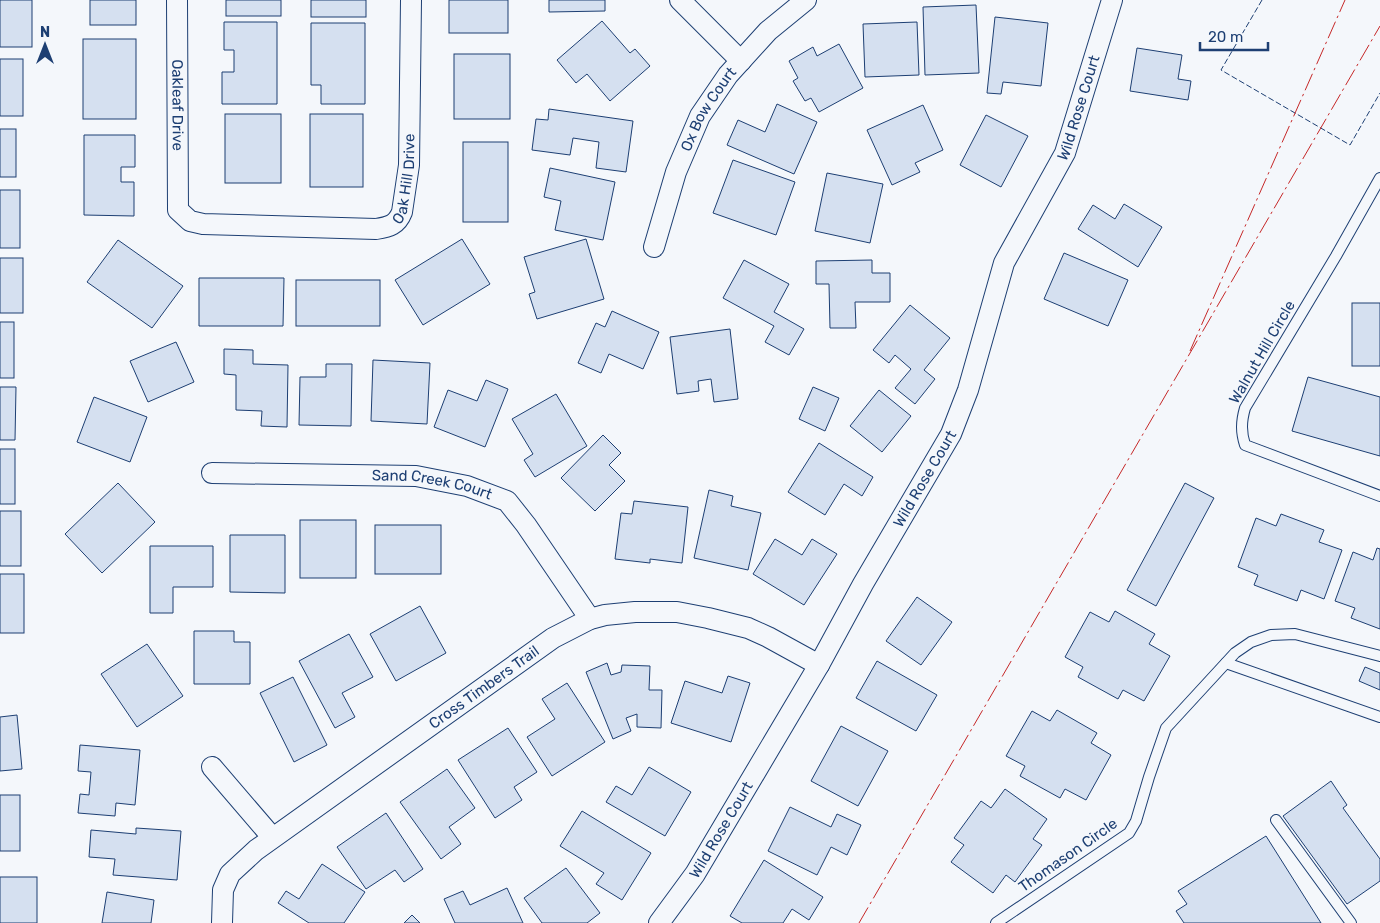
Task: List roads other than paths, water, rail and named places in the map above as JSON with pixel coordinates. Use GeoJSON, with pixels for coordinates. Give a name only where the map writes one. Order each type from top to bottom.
{"type":"FeatureCollection","features":[{"type":"Feature","properties":{"kind":"street","name":"Oakleaf Drive"},"geometry":{"type":"LineString","coordinates":[[177,0],[178,210]]}},
{"type":"Feature","properties":{"kind":"street","name":"Oak Hill Drive"},"geometry":{"type":"LineString","coordinates":[[178,210],[190,221],[203,224],[376,230],[392,226],[400,218],[402,212],[409,165],[411,0]]}},
{"type":"Feature","properties":{"kind":"street"},"geometry":{"type":"LineString","coordinates":[[680,0],[741,61]]}},
{"type":"Feature","properties":{"kind":"street","name":"Ox Bow Court"},"geometry":{"type":"LineString","coordinates":[[654,247],[676,172],[700,116],[728,75],[768,31],[806,0]]}},
{"type":"Feature","properties":{"kind":"street","name":"Wild Rose Court"},"geometry":{"type":"LineString","coordinates":[[659,923],[695,874],[951,434],[968,390],[1004,263],[1065,153],[1112,0]]}},
{"type":"Feature","properties":{"kind":"street","name":"Sand Creek Court"},"geometry":{"type":"LineString","coordinates":[[212,473],[416,476],[467,486],[507,501],[526,525],[590,619]]}},
{"type":"Feature","properties":{"kind":"street","name":"Cross Timbers Trail"},"geometry":{"type":"LineString","coordinates":[[222,923],[223,890],[230,874],[256,850],[553,638],[590,619],[605,615],[635,612],[677,612],[708,618],[748,628],[818,664]]}},
{"type":"Feature","properties":{"kind":"street"},"geometry":{"type":"LineString","coordinates":[[212,767],[272,838]]}},
{"type":"Feature","properties":{"kind":"lane","name":"Walnut Hill Circle"},"geometry":{"type":"LineString","coordinates":[[1380,178],[1336,256],[1245,408],[1242,419],[1242,434],[1245,445],[1380,496]]}},
{"type":"Feature","properties":{"kind":"lane","name":"Thomason Circle"},"geometry":{"type":"LineString","coordinates":[[996,923],[1129,833],[1136,821],[1166,728],[1235,653],[1251,642],[1271,635],[1295,634],[1380,656]]}},
{"type":"Feature","properties":{"kind":"lane"},"geometry":{"type":"LineString","coordinates":[[1226,663],[1380,717]]}},
{"type":"Feature","properties":{"kind":"lane"},"geometry":{"type":"LineString","coordinates":[[1276,820],[1351,923]]}}]}
